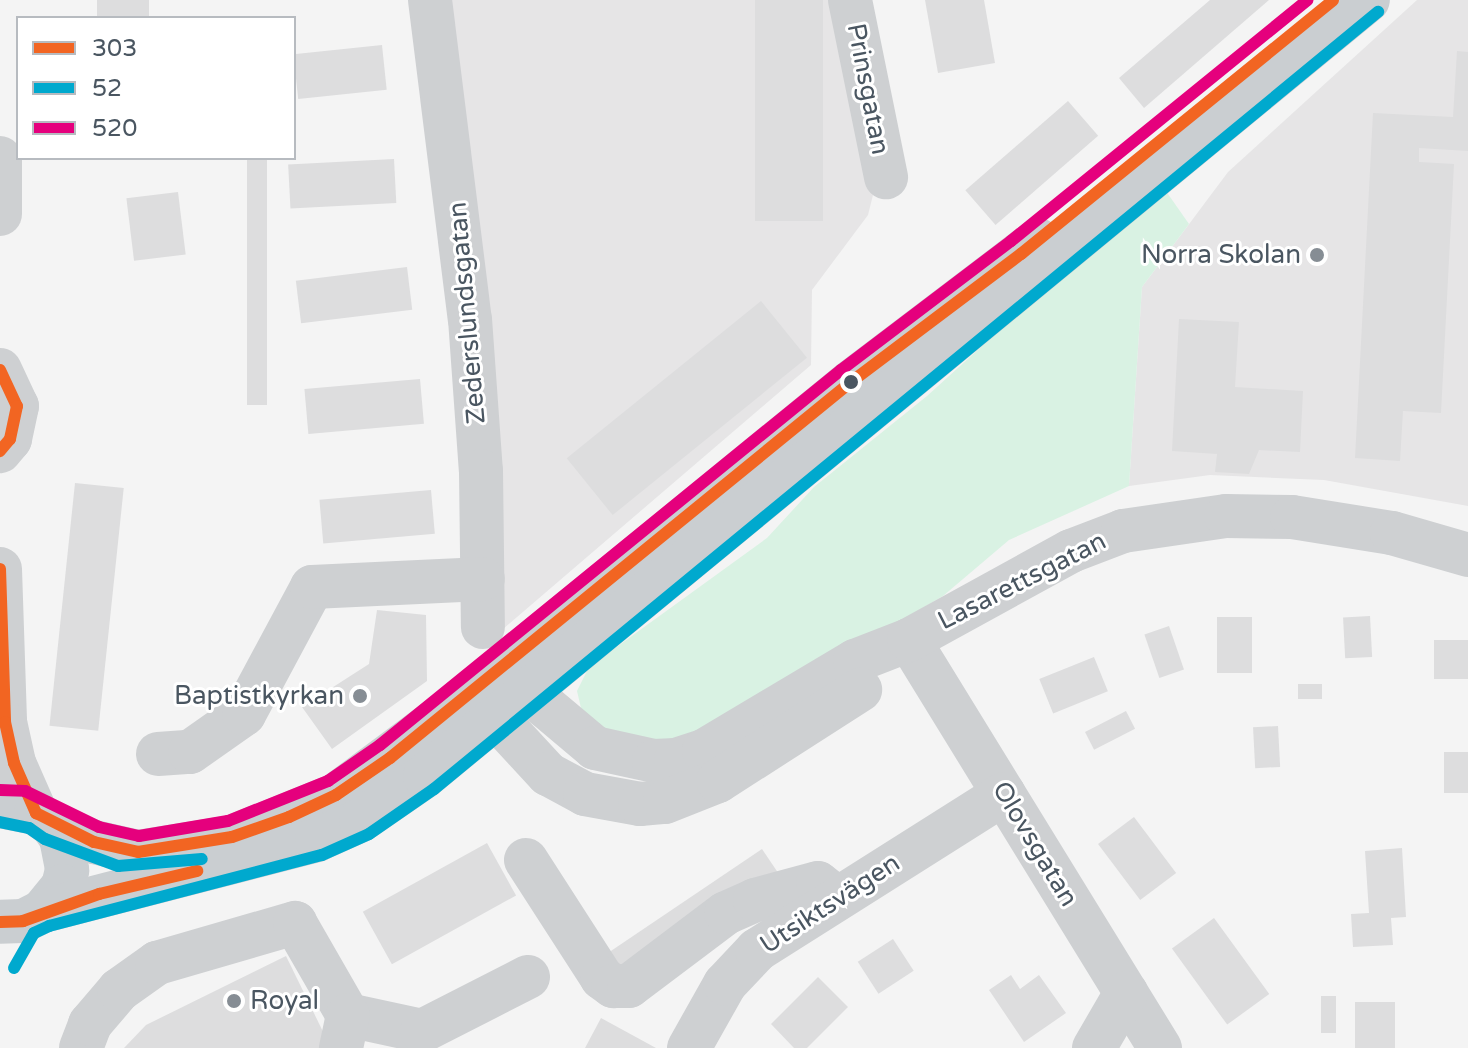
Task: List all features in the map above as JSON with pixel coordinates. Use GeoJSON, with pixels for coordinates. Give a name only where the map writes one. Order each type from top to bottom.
{"type":"FeatureCollection","features":[{"type":"Feature","properties":{"kind":"main road"},"geometry":{"type":"LineString","coordinates":[[520,676],[1333,0]]}},
{"type":"Feature","properties":{"kind":"main road"},"geometry":{"type":"LineString","coordinates":[[22,918],[317,840],[361,820],[483,706],[1368,0]]}},
{"type":"Feature","properties":{"kind":"main road"},"geometry":{"type":"LineString","coordinates":[[29,815],[94,842],[138,852],[232,837],[336,795],[483,706]]}},
{"type":"Feature","properties":{"kind":"main road"},"geometry":{"type":"LineString","coordinates":[[0,960],[22,918],[63,886],[67,870],[64,846],[29,815]]}},
{"type":"Feature","properties":{"kind":"street","name":"Zederslundsgatan"},"geometry":{"type":"LineString","coordinates":[[430,0],[470,319],[483,627]]}},
{"type":"Feature","properties":{"kind":"street","name":"Prinsgatan"},"geometry":{"type":"LineString","coordinates":[[850,0],[886,177]]}},
{"type":"Feature","properties":{"kind":"street"},"geometry":{"type":"LineString","coordinates":[[0,158],[0,214]]}},
{"type":"Feature","properties":{"kind":"street"},"geometry":{"type":"LineString","coordinates":[[0,339],[16,423],[0,451]]}},
{"type":"Feature","properties":{"kind":"street","name":"Lasarettsgatan"},"geometry":{"type":"LineString","coordinates":[[520,676],[595,748],[639,759],[676,760],[704,751],[855,661],[909,640],[1071,551],[1123,531],[1175,522],[1292,517],[1392,533],[1468,555]]}},
{"type":"Feature","properties":{"kind":"street"},"geometry":{"type":"LineString","coordinates":[[0,569],[5,722],[29,815]]}},
{"type":"Feature","properties":{"kind":"street"},"geometry":{"type":"LineString","coordinates":[[158,754],[190,752],[244,714],[312,587],[483,579]]}},
{"type":"Feature","properties":{"kind":"street","name":"Lasarettsgatan"},"geometry":{"type":"LineString","coordinates":[[483,706],[539,767],[585,794],[612,802],[665,802],[706,788],[776,747],[867,685],[909,640]]}},
{"type":"Feature","properties":{"kind":"street","name":"Olovsgatan"},"geometry":{"type":"LineString","coordinates":[[909,640],[1160,1048]]}},
{"type":"Feature","properties":{"kind":"street","name":"Utsiktsvägen"},"geometry":{"type":"LineString","coordinates":[[689,1048],[740,966],[776,936],[1004,794]]}},
{"type":"Feature","properties":{"kind":"street"},"geometry":{"type":"LineString","coordinates":[[526,860],[602,978],[613,986],[629,986],[726,913],[755,900],[818,883],[837,898]]}},
{"type":"Feature","properties":{"kind":"street"},"geometry":{"type":"LineString","coordinates":[[81,1048],[90,1024],[119,990],[157,963],[295,923],[344,1031],[422,1031],[528,977]]}},
{"type":"Feature","properties":{"kind":"street"},"geometry":{"type":"LineString","coordinates":[[1094,1048],[1126,993]]}},
{"type":"Feature","properties":{"kind":"shaded area"},"geometry":{"type":"Polygon","coordinates":[[[443,0],[838,0],[875,187],[868,215],[812,290],[811,365],[496,635],[443,0]]]}},
{"type":"Feature","properties":{"kind":"shaded area","name":"Norra Skolan"},"geometry":{"type":"Polygon","coordinates":[[[1417,0],[1468,0],[1468,506],[1324,480],[1210,475],[1129,486],[1142,287],[1228,172],[1417,0]]]}},
{"type":"Feature","properties":{"kind":"green space"},"geometry":{"type":"Polygon","coordinates":[[[1161,184],[1189,224],[1142,287],[1129,486],[1009,540],[943,596],[735,718],[681,743],[614,740],[581,708],[577,691],[589,667],[767,538],[814,487],[927,396],[1161,184]]]}},
{"type":"Feature","properties":{"kind":"building"},"geometry":{"type":"Polygon","coordinates":[[[97,0],[149,0],[149,16],[97,16],[97,0]]]}},
{"type":"Feature","properties":{"kind":"building"},"geometry":{"type":"Polygon","coordinates":[[[755,0],[823,0],[823,221],[755,221],[755,0]]]}},
{"type":"Feature","properties":{"kind":"building"},"geometry":{"type":"Polygon","coordinates":[[[925,0],[984,0],[995,63],[938,73],[925,0]]]}},
{"type":"Feature","properties":{"kind":"building"},"geometry":{"type":"Polygon","coordinates":[[[1210,0],[1269,0],[1144,108],[1119,78],[1210,0]]]}},
{"type":"Feature","properties":{"kind":"building"},"geometry":{"type":"Polygon","coordinates":[[[382,45],[387,90],[298,99],[296,54],[382,45]]]}},
{"type":"Feature","properties":{"kind":"building"},"geometry":{"type":"Polygon","coordinates":[[[1457,51],[1468,52],[1468,151],[1419,148],[1419,162],[1454,164],[1441,413],[1403,411],[1400,461],[1355,458],[1373,113],[1453,117],[1457,51]]]}},
{"type":"Feature","properties":{"kind":"building"},"geometry":{"type":"Polygon","coordinates":[[[1068,101],[1098,136],[996,225],[965,190],[1068,101]]]}},
{"type":"Feature","properties":{"kind":"building"},"geometry":{"type":"Polygon","coordinates":[[[394,159],[396,203],[290,208],[288,165],[394,159]]]}},
{"type":"Feature","properties":{"kind":"building"},"geometry":{"type":"Polygon","coordinates":[[[247,160],[267,160],[267,405],[247,405],[247,160]]]}},
{"type":"Feature","properties":{"kind":"building"},"geometry":{"type":"Polygon","coordinates":[[[178,192],[186,255],[134,261],[126,198],[178,192]]]}},
{"type":"Feature","properties":{"kind":"building"},"geometry":{"type":"Polygon","coordinates":[[[407,267],[412,310],[301,323],[296,281],[407,267]]]}},
{"type":"Feature","properties":{"kind":"building"},"geometry":{"type":"Polygon","coordinates":[[[761,301],[807,358],[613,515],[567,458],[761,301]]]}},
{"type":"Feature","properties":{"kind":"building"},"geometry":{"type":"Polygon","coordinates":[[[1179,319],[1239,322],[1235,387],[1303,391],[1300,452],[1259,450],[1249,474],[1215,472],[1217,454],[1172,451],[1179,319]]]}},
{"type":"Feature","properties":{"kind":"building"},"geometry":{"type":"Polygon","coordinates":[[[420,379],[424,424],[308,434],[304,389],[420,379]]]}},
{"type":"Feature","properties":{"kind":"building"},"geometry":{"type":"Polygon","coordinates":[[[75,483],[124,488],[98,731],[49,726],[75,483]]]}},
{"type":"Feature","properties":{"kind":"building"},"geometry":{"type":"Polygon","coordinates":[[[431,490],[435,534],[323,544],[319,500],[431,490]]]}},
{"type":"Feature","properties":{"kind":"building"},"geometry":{"type":"Polygon","coordinates":[[[377,610],[426,615],[427,681],[332,749],[302,707],[369,664],[377,610]]]}},
{"type":"Feature","properties":{"kind":"building"},"geometry":{"type":"Polygon","coordinates":[[[1370,616],[1372,657],[1345,658],[1343,617],[1370,616]]]}},
{"type":"Feature","properties":{"kind":"building"},"geometry":{"type":"Polygon","coordinates":[[[1217,617],[1252,617],[1252,673],[1217,673],[1217,617]]]}},
{"type":"Feature","properties":{"kind":"building"},"geometry":{"type":"Polygon","coordinates":[[[1169,626],[1184,669],[1159,678],[1144,634],[1169,626]]]}},
{"type":"Feature","properties":{"kind":"building"},"geometry":{"type":"Polygon","coordinates":[[[1434,640],[1468,640],[1468,679],[1434,679],[1434,640]]]}},
{"type":"Feature","properties":{"kind":"building"},"geometry":{"type":"Polygon","coordinates":[[[1094,657],[1108,691],[1053,713],[1039,679],[1094,657]]]}},
{"type":"Feature","properties":{"kind":"building"},"geometry":{"type":"Polygon","coordinates":[[[1298,684],[1322,684],[1322,699],[1298,699],[1298,684]]]}},
{"type":"Feature","properties":{"kind":"building"},"geometry":{"type":"Polygon","coordinates":[[[1126,711],[1135,729],[1094,750],[1085,732],[1126,711]]]}},
{"type":"Feature","properties":{"kind":"building"},"geometry":{"type":"Polygon","coordinates":[[[1278,726],[1280,767],[1255,768],[1253,727],[1278,726]]]}},
{"type":"Feature","properties":{"kind":"building"},"geometry":{"type":"Polygon","coordinates":[[[1444,752],[1468,752],[1468,793],[1444,793],[1444,752]]]}},
{"type":"Feature","properties":{"kind":"building"},"geometry":{"type":"Polygon","coordinates":[[[1134,817],[1176,873],[1140,900],[1098,844],[1134,817]]]}},
{"type":"Feature","properties":{"kind":"building"},"geometry":{"type":"Polygon","coordinates":[[[487,843],[516,895],[392,964],[363,912],[487,843]]]}},
{"type":"Feature","properties":{"kind":"building"},"geometry":{"type":"Polygon","coordinates":[[[1402,848],[1406,917],[1391,918],[1393,945],[1353,947],[1351,914],[1369,913],[1365,851],[1402,848]]]}},
{"type":"Feature","properties":{"kind":"building"},"geometry":{"type":"Polygon","coordinates":[[[762,849],[778,873],[622,979],[605,955],[762,849]]]}},
{"type":"Feature","properties":{"kind":"building"},"geometry":{"type":"Polygon","coordinates":[[[1214,918],[1269,994],[1227,1025],[1172,949],[1214,918]]]}},
{"type":"Feature","properties":{"kind":"building"},"geometry":{"type":"Polygon","coordinates":[[[893,939],[914,971],[878,994],[858,962],[893,939]]]}},
{"type":"Feature","properties":{"kind":"building"},"geometry":{"type":"Polygon","coordinates":[[[286,956],[331,1048],[124,1048],[146,1025],[286,956]]]}},
{"type":"Feature","properties":{"kind":"building"},"geometry":{"type":"Polygon","coordinates":[[[1011,975],[1020,989],[1039,975],[1066,1013],[1024,1042],[989,990],[1011,975]]]}},
{"type":"Feature","properties":{"kind":"building"},"geometry":{"type":"Polygon","coordinates":[[[818,977],[848,1007],[807,1048],[794,1048],[771,1024],[818,977]]]}},
{"type":"Feature","properties":{"kind":"building"},"geometry":{"type":"Polygon","coordinates":[[[1321,996],[1336,996],[1336,1033],[1321,1033],[1321,996]]]}},
{"type":"Feature","properties":{"kind":"building"},"geometry":{"type":"Polygon","coordinates":[[[1355,1002],[1395,1002],[1395,1048],[1355,1048],[1355,1002]]]}},
{"type":"Feature","properties":{"kind":"building"},"geometry":{"type":"Polygon","coordinates":[[[601,1018],[656,1048],[585,1048],[601,1018]]]}},
{"type":"Feature","properties":{"kind":"transit line","name":"520"},"geometry":{"type":"LineString","coordinates":[[0,790],[25,791],[99,827],[139,836],[228,821],[328,781],[380,745],[841,370],[1011,241],[1308,0]]}},
{"type":"Feature","properties":{"kind":"transit line","name":"303"},"geometry":{"type":"LineString","coordinates":[[0,569],[5,722],[14,763],[36,813],[94,842],[138,852],[232,837],[289,817],[336,795],[390,758],[851,382],[1021,254],[1333,0]]}},
{"type":"Feature","properties":{"kind":"transit line","name":"52"},"geometry":{"type":"LineString","coordinates":[[14,968],[34,933],[49,926],[322,855],[369,834],[434,789],[1378,12]]}},
{"type":"Feature","properties":{"kind":"transit line","name":"303"},"geometry":{"type":"LineString","coordinates":[[0,370],[17,406],[10,439],[0,451]]}},
{"type":"Feature","properties":{"kind":"transit line","name":"52"},"geometry":{"type":"LineString","coordinates":[[0,822],[29,828],[45,839],[118,866],[202,859]]}},
{"type":"Feature","properties":{"kind":"transit line","name":"303"},"geometry":{"type":"LineString","coordinates":[[0,922],[23,921],[99,894],[197,871]]}},
{"type":"Feature","properties":{"kind":"place","name":"Norra Skolan"},"geometry":{"type":"Point","coordinates":[1317,255]}},
{"type":"Feature","properties":{"kind":"place","name":"Baptistkyrkan"},"geometry":{"type":"Point","coordinates":[360,696]}},
{"type":"Feature","properties":{"kind":"place","name":"Royal"},"geometry":{"type":"Point","coordinates":[234,1001]}}]}
